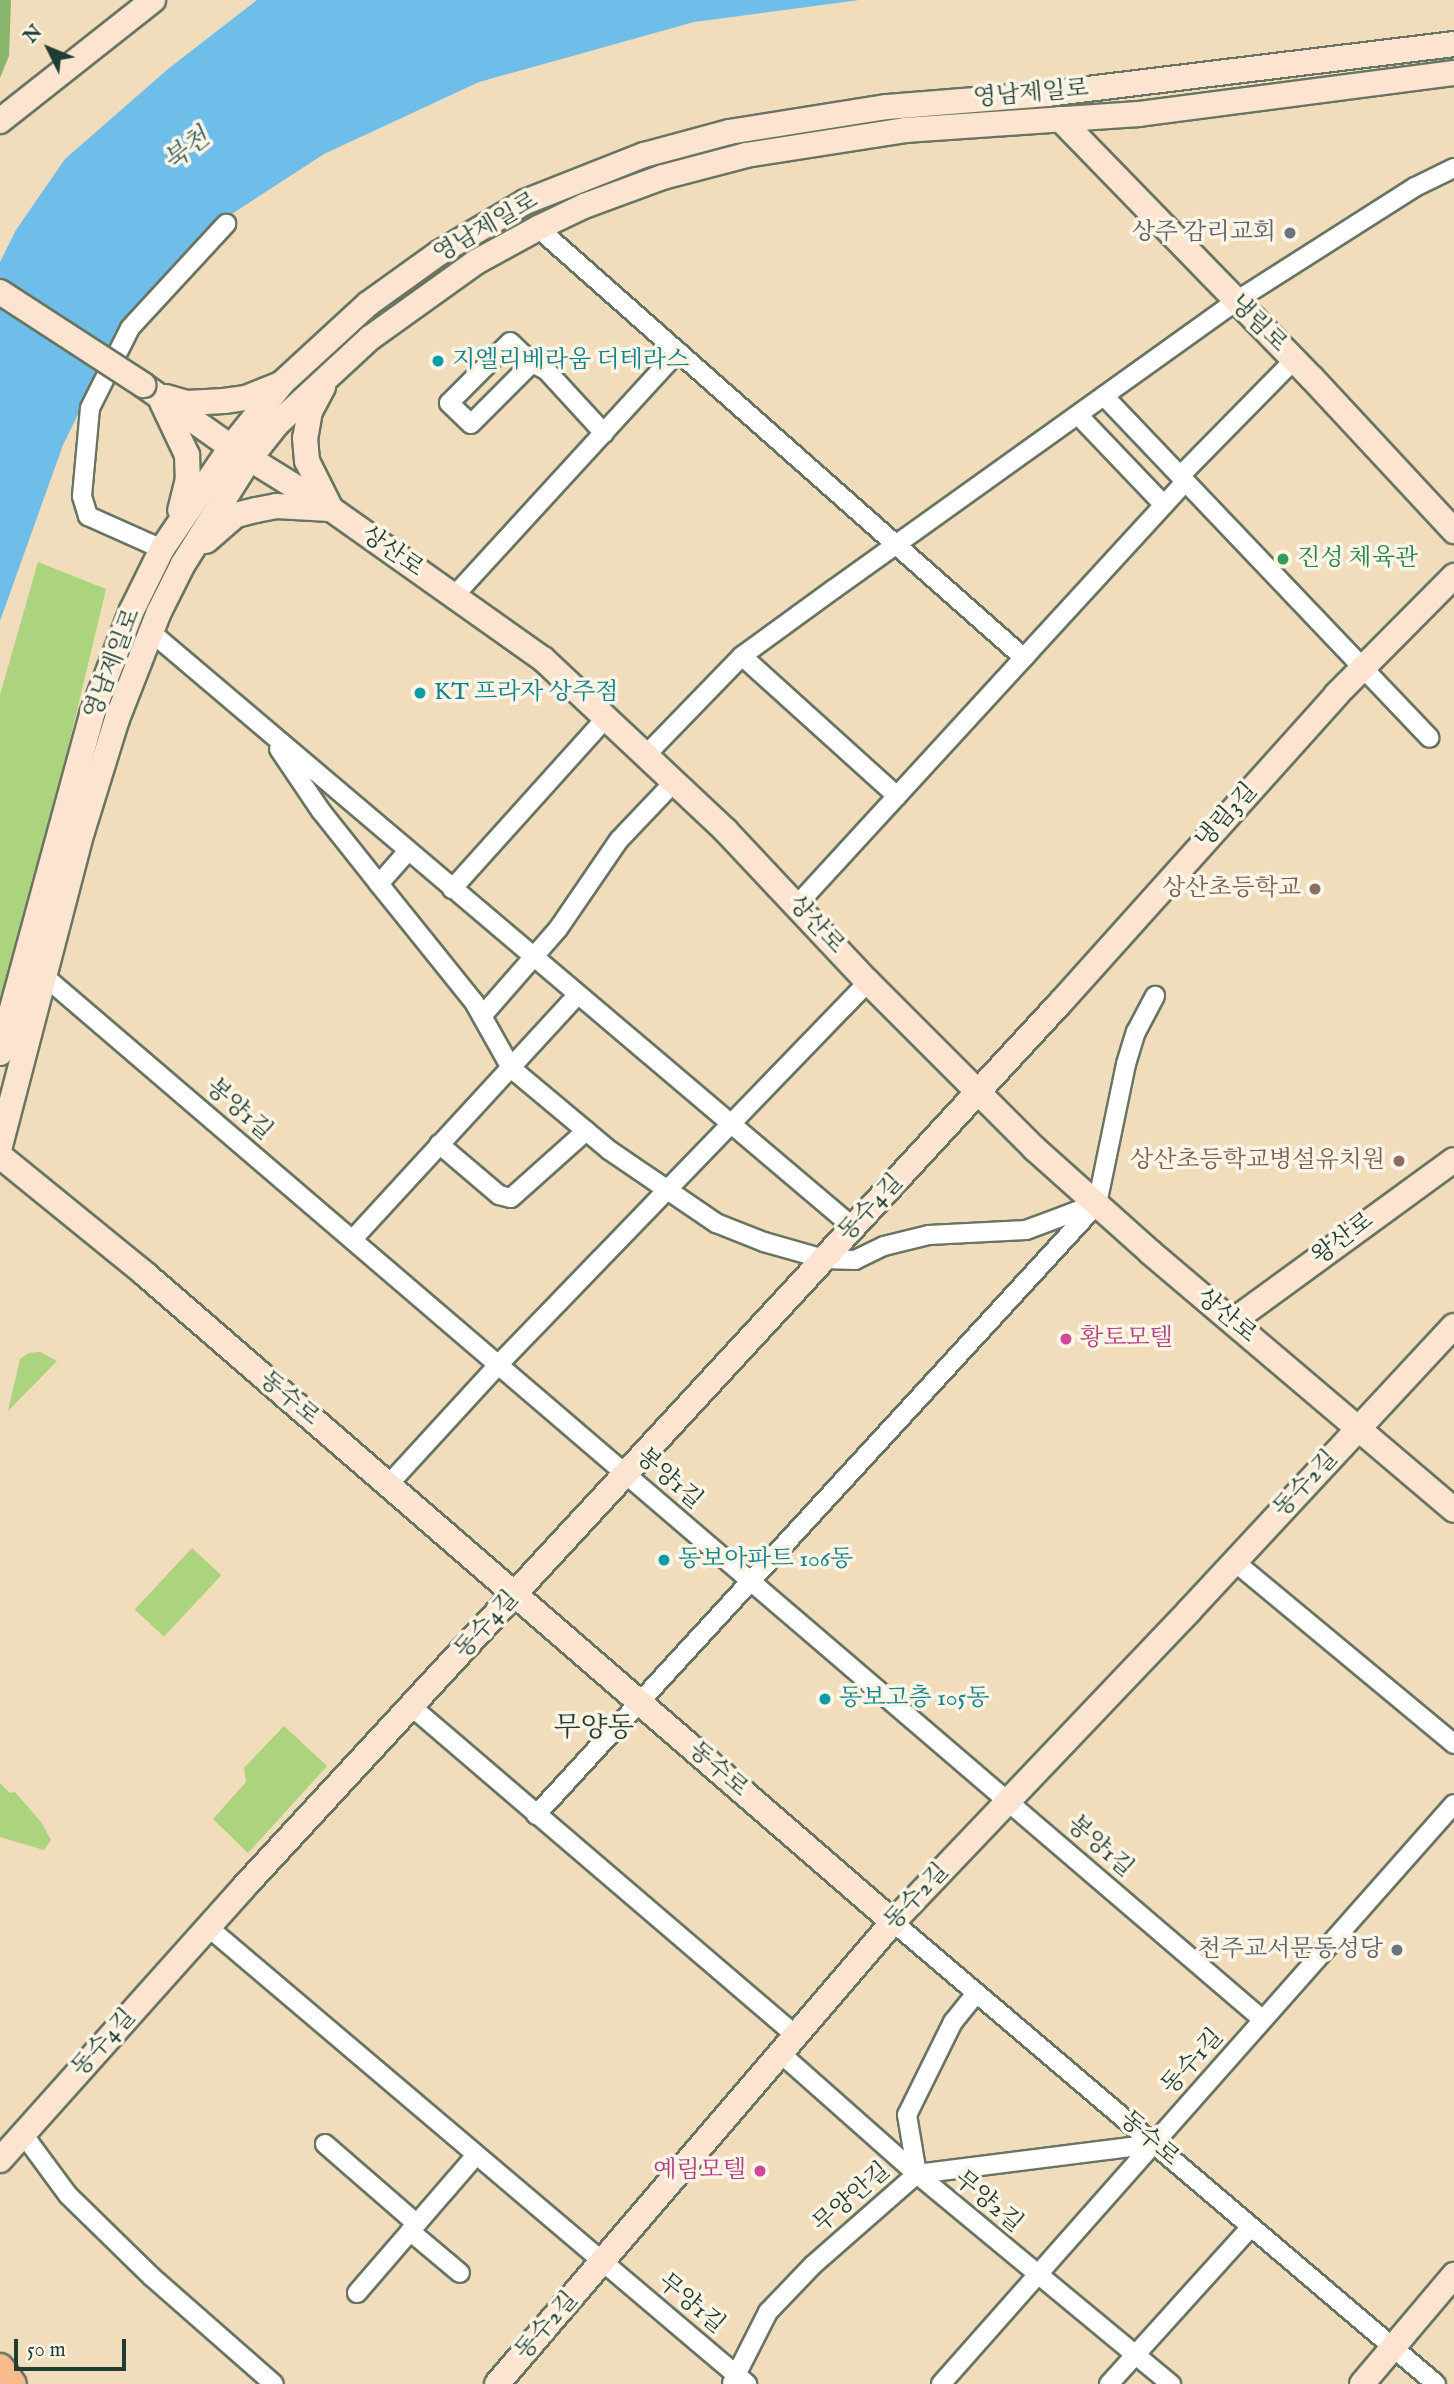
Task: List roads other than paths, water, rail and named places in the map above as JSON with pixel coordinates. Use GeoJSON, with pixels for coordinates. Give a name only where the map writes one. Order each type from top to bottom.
{"type":"FeatureCollection","features":[{"type":"Feature","properties":{"kind":"main road"},"geometry":{"type":"LineString","coordinates":[[0,2367],[13,2384]]}},
{"type":"Feature","properties":{"kind":"street"},"geometry":{"type":"LineString","coordinates":[[0,121],[153,0]]}},
{"type":"Feature","properties":{"kind":"street","name":"영남제일로"},"geometry":{"type":"LineString","coordinates":[[0,1146],[43,975],[117,719],[151,632],[240,452],[282,383],[368,304],[439,253],[525,202],[644,155],[729,132],[887,107],[1060,93],[1454,44]]}},
{"type":"Feature","properties":{"kind":"street","name":"영남제일로"},"geometry":{"type":"LineString","coordinates":[[0,1053],[92,714],[132,610],[162,549],[176,526],[240,452],[277,424],[331,371],[370,338],[476,262],[584,206],[663,177],[746,155],[905,130],[1138,114],[1454,74]]}},
{"type":"Feature","properties":{"kind":"street","name":"냉림로"},"geometry":{"type":"LineString","coordinates":[[1060,119],[1294,360],[1454,531]]}},
{"type":"Feature","properties":{"kind":"street"},"geometry":{"type":"LineString","coordinates":[[647,754],[742,656],[1236,301],[1415,187],[1454,168]]}},
{"type":"Feature","properties":{"kind":"street"},"geometry":{"type":"LineString","coordinates":[[162,549],[88,516],[82,496],[90,408],[130,328],[226,224]]}},
{"type":"Feature","properties":{"kind":"street"},"geometry":{"type":"LineString","coordinates":[[538,228],[1024,658]]}},
{"type":"Feature","properties":{"kind":"street","name":"상산로"},"geometry":{"type":"LineString","coordinates":[[0,292],[151,390],[240,452],[331,509],[543,659],[647,754],[797,905],[976,1092],[1097,1204],[1454,1510]]}},
{"type":"Feature","properties":{"kind":"street"},"geometry":{"type":"LineString","coordinates":[[532,363],[471,424],[449,403],[510,342],[532,363],[546,370],[604,433]]}},
{"type":"Feature","properties":{"kind":"street"},"geometry":{"type":"LineString","coordinates":[[455,595],[678,352]]}},
{"type":"Feature","properties":{"kind":"street"},"geometry":{"type":"LineString","coordinates":[[797,905],[1294,360]]}},
{"type":"Feature","properties":{"kind":"street"},"geometry":{"type":"LineString","coordinates":[[183,564],[236,515],[276,506],[331,509],[307,461],[305,438],[310,411],[331,371]]}},
{"type":"Feature","properties":{"kind":"street"},"geometry":{"type":"LineString","coordinates":[[151,390],[187,403],[246,398],[282,383]]}},
{"type":"Feature","properties":{"kind":"street"},"geometry":{"type":"LineString","coordinates":[[151,390],[187,455],[188,479],[176,526]]}},
{"type":"Feature","properties":{"kind":"street"},"geometry":{"type":"LineString","coordinates":[[1104,396],[1430,738]]}},
{"type":"Feature","properties":{"kind":"street"},"geometry":{"type":"LineString","coordinates":[[1079,416],[1164,505]]}},
{"type":"Feature","properties":{"kind":"street","name":"냉림3길"},"geometry":{"type":"LineString","coordinates":[[976,1092],[1363,668],[1454,576]]}},
{"type":"Feature","properties":{"kind":"street"},"geometry":{"type":"LineString","coordinates":[[151,632],[853,1228]]}},
{"type":"Feature","properties":{"kind":"street"},"geometry":{"type":"LineString","coordinates":[[742,656],[897,796]]}},
{"type":"Feature","properties":{"kind":"street"},"geometry":{"type":"LineString","coordinates":[[452,889],[607,717]]}},
{"type":"Feature","properties":{"kind":"street"},"geometry":{"type":"LineString","coordinates":[[267,731],[321,811],[474,1002],[511,1068],[586,1131],[667,1192],[716,1223],[764,1242],[824,1259],[855,1260],[884,1247],[929,1235],[1026,1230],[1097,1204]]}},
{"type":"Feature","properties":{"kind":"street"},"geometry":{"type":"LineString","coordinates":[[482,1016],[558,929],[619,840],[674,782]]}},
{"type":"Feature","properties":{"kind":"street"},"geometry":{"type":"LineString","coordinates":[[379,884],[408,851]]}},
{"type":"Feature","properties":{"kind":"street","name":"봉양1길"},"geometry":{"type":"LineString","coordinates":[[43,975],[1263,2020]]}},
{"type":"Feature","properties":{"kind":"street"},"geometry":{"type":"LineString","coordinates":[[389,1484],[498,1365],[868,982]]}},
{"type":"Feature","properties":{"kind":"street"},"geometry":{"type":"LineString","coordinates":[[352,1240],[577,995]]}},
{"type":"Feature","properties":{"kind":"street"},"geometry":{"type":"LineString","coordinates":[[536,1815],[1097,1204],[1126,1065],[1136,1032],[1154,996]]}},
{"type":"Feature","properties":{"kind":"street","name":"동수4길"},"geometry":{"type":"LineString","coordinates":[[0,2160],[208,1927],[976,1092]]}},
{"type":"Feature","properties":{"kind":"street"},"geometry":{"type":"LineString","coordinates":[[439,1144],[499,1195],[511,1198],[586,1131]]}},
{"type":"Feature","properties":{"kind":"street","name":"동수로"},"geometry":{"type":"LineString","coordinates":[[0,1156],[145,1274],[976,1994],[1436,2384]]}},
{"type":"Feature","properties":{"kind":"street","name":"왕산로"},"geometry":{"type":"LineString","coordinates":[[1233,1321],[1454,1160]]}},
{"type":"Feature","properties":{"kind":"street","name":"동수2길"},"geometry":{"type":"LineString","coordinates":[[497,2384],[893,1922],[1235,1562],[1454,1325]]}},
{"type":"Feature","properties":{"kind":"street"},"geometry":{"type":"LineString","coordinates":[[1235,1562],[1454,1744]]}},
{"type":"Feature","properties":{"kind":"street","name":"무양2길"},"geometry":{"type":"LineString","coordinates":[[412,1707],[536,1815],[787,2043],[917,2174],[1171,2384]]}},
{"type":"Feature","properties":{"kind":"street","name":"동수1길"},"geometry":{"type":"LineString","coordinates":[[941,2384],[1454,1804]]}},
{"type":"Feature","properties":{"kind":"street","name":"무양1길"},"geometry":{"type":"LineString","coordinates":[[208,1927],[603,2262],[738,2381]]}},
{"type":"Feature","properties":{"kind":"street"},"geometry":{"type":"LineString","coordinates":[[917,2174],[907,2115],[953,2022],[976,1994]]}},
{"type":"Feature","properties":{"kind":"street"},"geometry":{"type":"LineString","coordinates":[[23,2134],[68,2195],[152,2277],[274,2384]]}},
{"type":"Feature","properties":{"kind":"street"},"geometry":{"type":"LineString","coordinates":[[325,2144],[460,2273]]}},
{"type":"Feature","properties":{"kind":"street","name":"무양안길"},"geometry":{"type":"LineString","coordinates":[[738,2381],[768,2312],[813,2265],[917,2174],[1154,2144]]}},
{"type":"Feature","properties":{"kind":"street"},"geometry":{"type":"LineString","coordinates":[[357,2293],[477,2155]]}},
{"type":"Feature","properties":{"kind":"street"},"geometry":{"type":"LineString","coordinates":[[1109,2384],[1251,2227]]}},
{"type":"Feature","properties":{"kind":"street"},"geometry":{"type":"LineString","coordinates":[[1362,2384],[1454,2275]]}},
{"type":"Feature","properties":{"kind":"water","name":"북천"},"geometry":{"type":"Polygon","coordinates":[[[257,0],[859,0],[694,22],[479,82],[324,154],[227,217],[173,265],[120,329],[63,445],[0,621],[0,262],[16,230],[65,159],[168,69],[257,0]]]}},
{"type":"Feature","properties":{"kind":"place","name":"상주 감리교회"},"geometry":{"type":"Point","coordinates":[1290,233]}},
{"type":"Feature","properties":{"kind":"place","name":"지엘리베라움 더테라스"},"geometry":{"type":"Point","coordinates":[438,361]}},
{"type":"Feature","properties":{"kind":"place","name":"진성 체육관"},"geometry":{"type":"Point","coordinates":[1283,559]}},
{"type":"Feature","properties":{"kind":"place","name":"KT 프라자 상주점"},"geometry":{"type":"Point","coordinates":[420,693]}},
{"type":"Feature","properties":{"kind":"place","name":"상산초등학교"},"geometry":{"type":"Point","coordinates":[1315,889]}},
{"type":"Feature","properties":{"kind":"place","name":"상산초등학교병설유치원"},"geometry":{"type":"Point","coordinates":[1399,1161]}},
{"type":"Feature","properties":{"kind":"place","name":"황토모텔"},"geometry":{"type":"Point","coordinates":[1066,1339]}},
{"type":"Feature","properties":{"kind":"place","name":"동보아파트 106동"},"geometry":{"type":"Point","coordinates":[664,1560]}},
{"type":"Feature","properties":{"kind":"place","name":"동보고층 105동"},"geometry":{"type":"Point","coordinates":[825,1699]}},
{"type":"Feature","properties":{"kind":"place","name":"천주교서문동성당"},"geometry":{"type":"Point","coordinates":[1397,1950]}},
{"type":"Feature","properties":{"kind":"place","name":"예림모텔"},"geometry":{"type":"Point","coordinates":[760,2171]}},
{"type":"Feature","properties":{"kind":"district","name":"무양동"},"geometry":{"type":"Point","coordinates":[594,1729]}}]}
